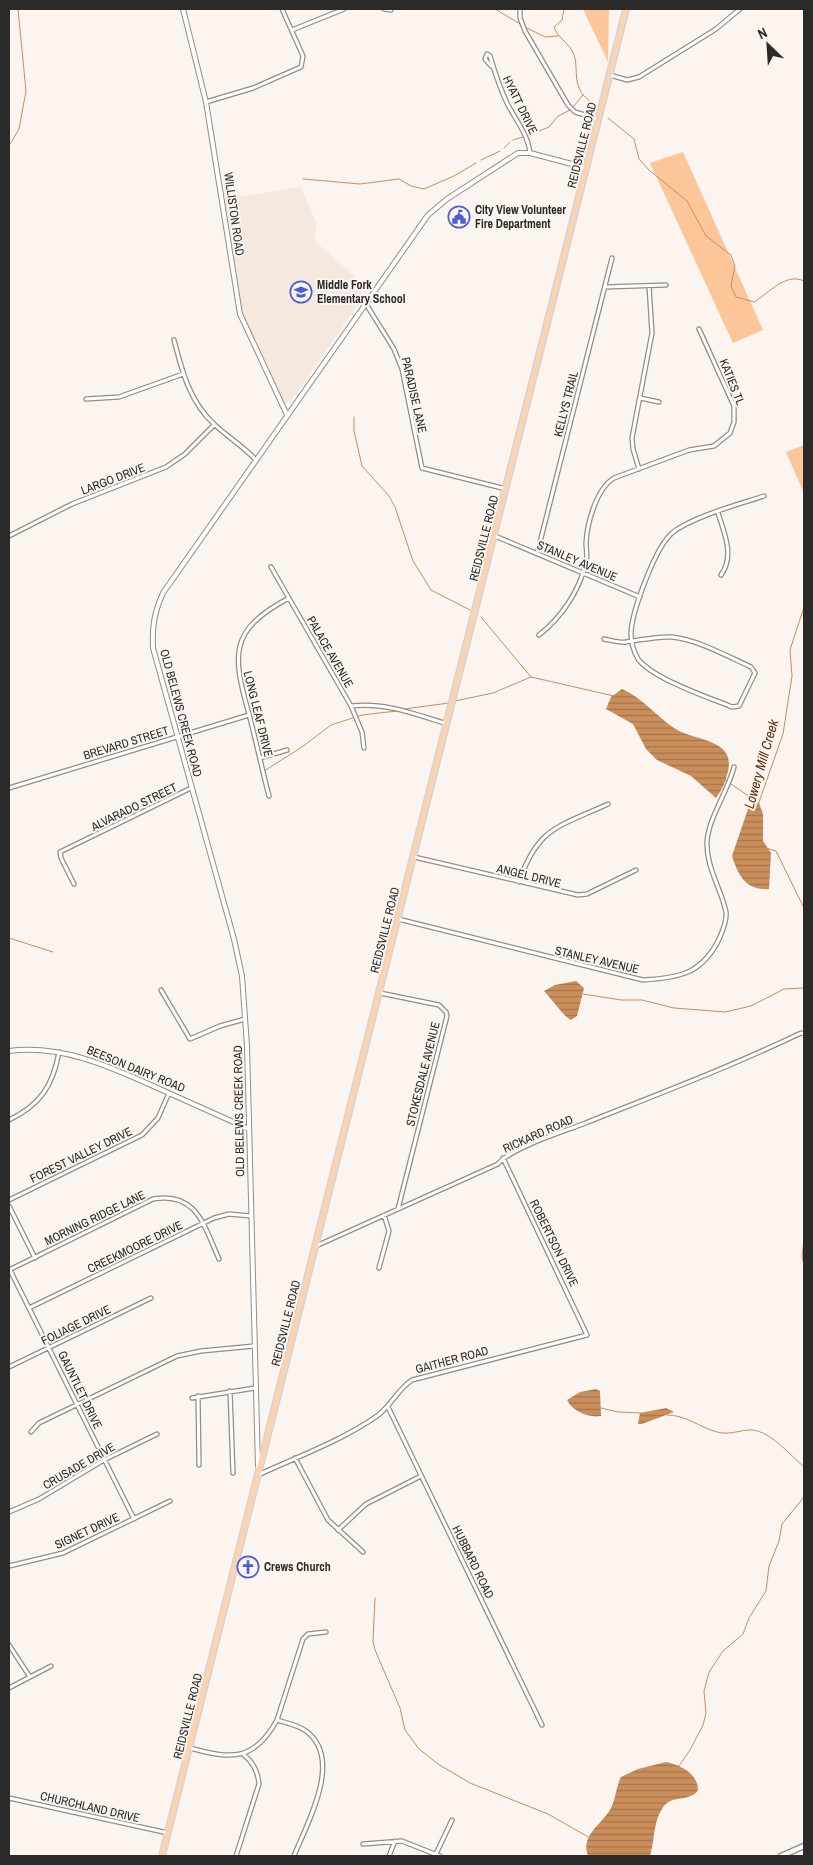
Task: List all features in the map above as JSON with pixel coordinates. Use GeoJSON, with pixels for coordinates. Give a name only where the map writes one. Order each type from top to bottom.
{"type":"FeatureCollection","features":[{"type":"Feature","properties":{"kind":"highway","name":"REIDSVILLE ROAD"},"geometry":{"type":"LineString","coordinates":[[162,1856],[448,724],[626,9]]}},
{"type":"Feature","properties":{"kind":"main road"},"geometry":{"type":"LineString","coordinates":[[781,1856],[804,1846]]}},
{"type":"Feature","properties":{"kind":"street","name":"WILLISTON ROAD"},"geometry":{"type":"LineString","coordinates":[[183,9],[206,102],[240,314],[287,416]]}},
{"type":"Feature","properties":{"kind":"street"},"geometry":{"type":"LineString","coordinates":[[206,102],[253,88],[298,69],[303,64],[303,56],[282,9]]}},
{"type":"Feature","properties":{"kind":"street"},"geometry":{"type":"LineString","coordinates":[[292,30],[344,9]]}},
{"type":"Feature","properties":{"kind":"street"},"geometry":{"type":"LineString","coordinates":[[384,9],[391,10]]}},
{"type":"Feature","properties":{"kind":"street"},"geometry":{"type":"LineString","coordinates":[[610,75],[627,80],[639,77],[716,29],[740,9]]}},
{"type":"Feature","properties":{"kind":"street"},"geometry":{"type":"LineString","coordinates":[[520,10],[525,30],[568,105],[575,112],[599,120]]}},
{"type":"Feature","properties":{"kind":"street","name":"HYATT DRIVE"},"geometry":{"type":"LineString","coordinates":[[492,66],[508,104],[528,142],[530,153]]}},
{"type":"Feature","properties":{"kind":"street"},"geometry":{"type":"LineString","coordinates":[[530,153],[587,168]]}},
{"type":"Feature","properties":{"kind":"street","name":"OLD BELEWS CREEK ROAD"},"geometry":{"type":"LineString","coordinates":[[258,1475],[249,1129],[242,976],[234,939],[153,648],[152,626],[155,611],[163,593],[433,211],[512,156],[530,153]]}},
{"type":"Feature","properties":{"kind":"street","name":"KELLYS TRAIL"},"geometry":{"type":"LineString","coordinates":[[537,554],[612,258]]}},
{"type":"Feature","properties":{"kind":"street"},"geometry":{"type":"LineString","coordinates":[[604,287],[666,285]]}},
{"type":"Feature","properties":{"kind":"street"},"geometry":{"type":"LineString","coordinates":[[639,469],[632,444],[652,333],[649,286]]}},
{"type":"Feature","properties":{"kind":"street","name":"PARADISE LANE"},"geometry":{"type":"LineString","coordinates":[[366,304],[394,349],[402,369],[422,468],[507,489]]}},
{"type":"Feature","properties":{"kind":"street","name":"KATIES TL"},"geometry":{"type":"LineString","coordinates":[[539,635],[564,611],[582,573],[587,560],[587,538],[600,491],[614,478],[689,450],[714,446],[725,439],[733,428],[735,416],[733,403],[700,329]]}},
{"type":"Feature","properties":{"kind":"street"},"geometry":{"type":"LineString","coordinates":[[174,340],[183,374],[191,394],[202,411],[214,425],[256,460]]}},
{"type":"Feature","properties":{"kind":"street"},"geometry":{"type":"LineString","coordinates":[[86,398],[125,395],[183,374]]}},
{"type":"Feature","properties":{"kind":"street"},"geometry":{"type":"LineString","coordinates":[[640,398],[659,402]]}},
{"type":"Feature","properties":{"kind":"street","name":"LARGO DRIVE"},"geometry":{"type":"LineString","coordinates":[[9,536],[72,504],[166,468],[186,454],[214,425]]}},
{"type":"Feature","properties":{"kind":"street"},"geometry":{"type":"LineString","coordinates":[[604,640],[626,642],[632,640],[656,637],[674,637],[743,663],[751,667],[755,673],[739,706],[732,707],[652,672],[638,658],[632,640],[632,628],[640,597],[657,553],[672,533],[694,521],[764,496]]}},
{"type":"Feature","properties":{"kind":"street"},"geometry":{"type":"LineString","coordinates":[[718,513],[728,551],[725,570],[721,575]]}},
{"type":"Feature","properties":{"kind":"street","name":"STANLEY AVENUE"},"geometry":{"type":"LineString","coordinates":[[495,536],[640,597]]}},
{"type":"Feature","properties":{"kind":"street","name":"PALACE AVENUE"},"geometry":{"type":"LineString","coordinates":[[271,567],[351,706],[362,732],[364,748]]}},
{"type":"Feature","properties":{"kind":"street","name":"LONG LEAF DRIVE"},"geometry":{"type":"LineString","coordinates":[[269,796],[238,675],[240,644],[255,620],[289,598]]}},
{"type":"Feature","properties":{"kind":"street"},"geometry":{"type":"LineString","coordinates":[[351,706],[389,707],[448,724]]}},
{"type":"Feature","properties":{"kind":"street","name":"BREVARD STREET"},"geometry":{"type":"LineString","coordinates":[[9,788],[249,715]]}},
{"type":"Feature","properties":{"kind":"street"},"geometry":{"type":"LineString","coordinates":[[260,758],[287,750]]}},
{"type":"Feature","properties":{"kind":"street","name":"STANLEY AVENUE"},"geometry":{"type":"LineString","coordinates":[[398,919],[634,978],[660,979],[690,972],[700,966],[712,953],[724,926],[726,913],[709,862],[707,840],[734,767]]}},
{"type":"Feature","properties":{"kind":"street","name":"ALVARADO STREET"},"geometry":{"type":"LineString","coordinates":[[74,884],[60,852],[191,788]]}},
{"type":"Feature","properties":{"kind":"street"},"geometry":{"type":"LineString","coordinates":[[519,882],[527,859],[543,837],[552,829],[608,804]]}},
{"type":"Feature","properties":{"kind":"street","name":"ANGEL DRIVE"},"geometry":{"type":"LineString","coordinates":[[414,856],[578,895],[587,894],[636,870]]}},
{"type":"Feature","properties":{"kind":"street"},"geometry":{"type":"LineString","coordinates":[[161,990],[190,1039],[220,1026],[245,1019]]}},
{"type":"Feature","properties":{"kind":"street","name":"STOKESDALE AVENUE"},"geometry":{"type":"LineString","coordinates":[[380,993],[439,1005],[444,1008],[447,1016],[398,1209]]}},
{"type":"Feature","properties":{"kind":"street","name":"RICKARD ROAD"},"geometry":{"type":"LineString","coordinates":[[316,1246],[498,1164],[503,1158],[801,1033],[804,1034]]}},
{"type":"Feature","properties":{"kind":"street","name":"BEESON DAIRY ROAD"},"geometry":{"type":"LineString","coordinates":[[9,1051],[43,1049],[74,1055],[119,1070],[249,1129]]}},
{"type":"Feature","properties":{"kind":"street"},"geometry":{"type":"LineString","coordinates":[[9,1120],[38,1101],[48,1088],[56,1072],[59,1052]]}},
{"type":"Feature","properties":{"kind":"street","name":"FOREST VALLEY DRIVE"},"geometry":{"type":"LineString","coordinates":[[9,1200],[142,1135],[158,1118],[169,1093]]}},
{"type":"Feature","properties":{"kind":"street","name":"ROBERTSON DRIVE"},"geometry":{"type":"LineString","coordinates":[[503,1158],[587,1335]]}},
{"type":"Feature","properties":{"kind":"street","name":"MORNING RIDGE LANE"},"geometry":{"type":"LineString","coordinates":[[10,1270],[154,1199],[168,1197],[186,1202],[196,1211],[219,1259]]}},
{"type":"Feature","properties":{"kind":"street"},"geometry":{"type":"LineString","coordinates":[[9,1206],[35,1258]]}},
{"type":"Feature","properties":{"kind":"street","name":"CREEKMOORE DRIVE"},"geometry":{"type":"LineString","coordinates":[[29,1308],[214,1218],[229,1214],[251,1216]]}},
{"type":"Feature","properties":{"kind":"street"},"geometry":{"type":"LineString","coordinates":[[379,1268],[389,1230],[384,1216]]}},
{"type":"Feature","properties":{"kind":"street","name":"GAUNTLET DRIVE"},"geometry":{"type":"LineString","coordinates":[[10,1270],[134,1519]]}},
{"type":"Feature","properties":{"kind":"street","name":"FOLIAGE DRIVE"},"geometry":{"type":"LineString","coordinates":[[9,1367],[151,1298]]}},
{"type":"Feature","properties":{"kind":"street","name":"GAITHER ROAD"},"geometry":{"type":"LineString","coordinates":[[258,1475],[367,1422],[388,1407],[405,1385],[422,1376],[587,1335]]}},
{"type":"Feature","properties":{"kind":"street"},"geometry":{"type":"LineString","coordinates":[[31,1432],[39,1423],[177,1356],[201,1351],[254,1346]]}},
{"type":"Feature","properties":{"kind":"street"},"geometry":{"type":"LineString","coordinates":[[192,1398],[255,1388]]}},
{"type":"Feature","properties":{"kind":"street"},"geometry":{"type":"LineString","coordinates":[[230,1391],[233,1473]]}},
{"type":"Feature","properties":{"kind":"street"},"geometry":{"type":"LineString","coordinates":[[198,1396],[199,1465]]}},
{"type":"Feature","properties":{"kind":"street","name":"HUBBARD ROAD"},"geometry":{"type":"LineString","coordinates":[[388,1407],[542,1725]]}},
{"type":"Feature","properties":{"kind":"street","name":"CRUSADE DRIVE"},"geometry":{"type":"LineString","coordinates":[[9,1512],[39,1499],[104,1460],[157,1434]]}},
{"type":"Feature","properties":{"kind":"street"},"geometry":{"type":"LineString","coordinates":[[295,1458],[320,1510],[338,1530],[363,1552]]}},
{"type":"Feature","properties":{"kind":"street"},"geometry":{"type":"LineString","coordinates":[[338,1530],[366,1504],[421,1476]]}},
{"type":"Feature","properties":{"kind":"street","name":"SIGNET DRIVE"},"geometry":{"type":"LineString","coordinates":[[9,1566],[63,1553],[170,1501]]}},
{"type":"Feature","properties":{"kind":"street"},"geometry":{"type":"LineString","coordinates":[[190,1748],[228,1756],[244,1755],[271,1732],[277,1720],[303,1640],[308,1634],[326,1632]]}},
{"type":"Feature","properties":{"kind":"street"},"geometry":{"type":"LineString","coordinates":[[9,1645],[30,1677]]}},
{"type":"Feature","properties":{"kind":"street"},"geometry":{"type":"LineString","coordinates":[[9,1688],[51,1666]]}},
{"type":"Feature","properties":{"kind":"street"},"geometry":{"type":"LineString","coordinates":[[277,1720],[300,1728],[310,1734],[323,1758],[324,1764],[319,1791],[294,1856]]}},
{"type":"Feature","properties":{"kind":"street"},"geometry":{"type":"LineString","coordinates":[[236,1856],[259,1784],[258,1775],[250,1759],[244,1755]]}},
{"type":"Feature","properties":{"kind":"street","name":"CHURCHLAND DRIVE"},"geometry":{"type":"LineString","coordinates":[[9,1798],[168,1833]]}},
{"type":"Feature","properties":{"kind":"street"},"geometry":{"type":"LineString","coordinates":[[435,1855],[452,1820]]}},
{"type":"Feature","properties":{"kind":"street"},"geometry":{"type":"LineString","coordinates":[[389,1856],[395,1841]]}},
{"type":"Feature","properties":{"kind":"street"},"geometry":{"type":"LineString","coordinates":[[363,1844],[395,1841],[408,1842],[440,1856]]}},
{"type":"Feature","properties":{"kind":"shaded area"},"geometry":{"type":"Polygon","coordinates":[[[583,9],[609,9],[608,62],[583,9]]]}},
{"type":"Feature","properties":{"kind":"shaded area"},"geometry":{"type":"Polygon","coordinates":[[[683,152],[763,330],[733,343],[650,163],[683,152]]]}},
{"type":"Feature","properties":{"kind":"shaded area","name":"Middle Fork Elementary School"},"geometry":{"type":"Polygon","coordinates":[[[301,187],[316,222],[315,241],[369,289],[290,402],[285,404],[280,401],[244,323],[237,296],[221,200],[301,187]]]}},
{"type":"Feature","properties":{"kind":"shaded area"},"geometry":{"type":"Polygon","coordinates":[[[804,445],[804,493],[786,452],[804,445]]]}},
{"type":"Feature","properties":{"kind":"shaded area"},"geometry":{"type":"Polygon","coordinates":[[[622,689],[643,702],[674,728],[711,742],[725,752],[729,760],[728,771],[724,785],[716,798],[691,776],[657,760],[646,749],[633,724],[606,709],[611,697],[622,689]]]}},
{"type":"Feature","properties":{"kind":"shaded area"},"geometry":{"type":"Polygon","coordinates":[[[759,803],[763,814],[763,841],[771,853],[769,889],[754,887],[744,880],[732,856],[749,806],[759,803]]]}},
{"type":"Feature","properties":{"kind":"shaded area"},"geometry":{"type":"Polygon","coordinates":[[[576,981],[584,988],[577,1016],[571,1020],[544,991],[555,985],[576,981]]]}},
{"type":"Feature","properties":{"kind":"shaded area"},"geometry":{"type":"Polygon","coordinates":[[[596,1389],[600,1391],[601,1416],[591,1416],[577,1411],[567,1400],[580,1392],[596,1389]]]}},
{"type":"Feature","properties":{"kind":"shaded area"},"geometry":{"type":"Polygon","coordinates":[[[666,1408],[674,1412],[638,1424],[640,1413],[666,1408]]]}},
{"type":"Feature","properties":{"kind":"shaded area"},"geometry":{"type":"Polygon","coordinates":[[[666,1762],[688,1771],[695,1779],[698,1790],[691,1796],[672,1801],[664,1806],[656,1824],[650,1856],[588,1856],[586,1849],[589,1836],[611,1808],[621,1777],[638,1769],[666,1762]]]}},
{"type":"Feature","properties":{"kind":"waterway"},"geometry":{"type":"LineString","coordinates":[[9,146],[19,129],[26,91],[18,9]]}},
{"type":"Feature","properties":{"kind":"waterway"},"geometry":{"type":"LineString","coordinates":[[495,9],[522,25]]}},
{"type":"Feature","properties":{"kind":"waterway","name":"Lowery Mill Creek"},"geometry":{"type":"LineString","coordinates":[[564,9],[562,20],[554,27],[574,55],[580,90],[596,107]]}},
{"type":"Feature","properties":{"kind":"waterway"},"geometry":{"type":"LineString","coordinates":[[525,27],[545,37],[558,36]]}},
{"type":"Feature","properties":{"kind":"waterway"},"geometry":{"type":"LineString","coordinates":[[573,107],[583,95]]}},
{"type":"Feature","properties":{"kind":"waterway"},"geometry":{"type":"LineString","coordinates":[[527,136],[549,127],[558,116],[570,110]]}},
{"type":"Feature","properties":{"kind":"waterway","name":"Lowery Mill Creek"},"geometry":{"type":"LineString","coordinates":[[608,118],[634,139],[639,159],[649,170],[687,201],[706,236],[731,255],[735,266],[731,286],[736,297],[754,302],[784,281],[791,279],[804,281]]}},
{"type":"Feature","properties":{"kind":"waterway"},"geometry":{"type":"LineString","coordinates":[[513,140],[523,137]]}},
{"type":"Feature","properties":{"kind":"waterway"},"geometry":{"type":"LineString","coordinates":[[504,148],[510,142]]}},
{"type":"Feature","properties":{"kind":"waterway"},"geometry":{"type":"LineString","coordinates":[[481,160],[500,151]]}},
{"type":"Feature","properties":{"kind":"waterway"},"geometry":{"type":"LineString","coordinates":[[303,179],[360,184],[399,179],[411,186],[424,189],[454,176],[476,163]]}},
{"type":"Feature","properties":{"kind":"waterway"},"geometry":{"type":"LineString","coordinates":[[9,202],[9,227]]}},
{"type":"Feature","properties":{"kind":"waterway"},"geometry":{"type":"LineString","coordinates":[[354,417],[354,431],[362,466],[389,496],[395,507],[413,561],[431,590],[470,610]]}},
{"type":"Feature","properties":{"kind":"waterway","name":"Lowery Mill Creek"},"geometry":{"type":"LineString","coordinates":[[759,802],[783,734],[792,676],[790,650],[804,607]]}},
{"type":"Feature","properties":{"kind":"waterway"},"geometry":{"type":"LineString","coordinates":[[481,617],[531,677],[614,696]]}},
{"type":"Feature","properties":{"kind":"waterway"},"geometry":{"type":"LineString","coordinates":[[455,701],[493,693],[531,677]]}},
{"type":"Feature","properties":{"kind":"waterway"},"geometry":{"type":"LineString","coordinates":[[404,709],[449,703]]}},
{"type":"Feature","properties":{"kind":"waterway"},"geometry":{"type":"LineString","coordinates":[[261,773],[302,747],[331,725],[362,715],[397,711]]}},
{"type":"Feature","properties":{"kind":"waterway"},"geometry":{"type":"LineString","coordinates":[[725,780],[759,803]]}},
{"type":"Feature","properties":{"kind":"waterway","name":"Lowery Mill Creek"},"geometry":{"type":"LineString","coordinates":[[766,848],[776,851],[804,908]]}},
{"type":"Feature","properties":{"kind":"waterway"},"geometry":{"type":"LineString","coordinates":[[9,938],[53,952]]}},
{"type":"Feature","properties":{"kind":"waterway"},"geometry":{"type":"LineString","coordinates":[[583,994],[621,1000],[642,1000],[674,1008],[725,1012],[751,1006],[784,989],[804,988]]}},
{"type":"Feature","properties":{"kind":"waterway","name":"Lowery Mill Creek"},"geometry":{"type":"LineString","coordinates":[[804,1240],[802,1256],[804,1265]]}},
{"type":"Feature","properties":{"kind":"waterway"},"geometry":{"type":"LineString","coordinates":[[601,1408],[618,1412],[641,1413]]}},
{"type":"Feature","properties":{"kind":"waterway"},"geometry":{"type":"LineString","coordinates":[[667,1415],[680,1417],[721,1433],[748,1430],[763,1433],[778,1443],[804,1467]]}},
{"type":"Feature","properties":{"kind":"waterway","name":"Lowery Mill Creek"},"geometry":{"type":"LineString","coordinates":[[679,1766],[703,1725],[706,1713],[704,1691],[709,1672],[723,1651],[743,1634],[749,1618],[766,1591],[769,1566],[779,1541],[782,1524],[804,1497]]}},
{"type":"Feature","properties":{"kind":"waterway"},"geometry":{"type":"LineString","coordinates":[[375,1598],[373,1641],[375,1650],[400,1708],[405,1730],[419,1749],[438,1764],[470,1783],[548,1814],[590,1838]]}},
{"type":"Feature","properties":{"kind":"place","name":"City View Volunteer Fire Department"},"geometry":{"type":"Point","coordinates":[459,217]}},
{"type":"Feature","properties":{"kind":"place","name":"Middle Fork Elementary School"},"geometry":{"type":"Point","coordinates":[301,292]}},
{"type":"Feature","properties":{"kind":"place","name":"Crews Church"},"geometry":{"type":"Point","coordinates":[248,1567]}}]}
